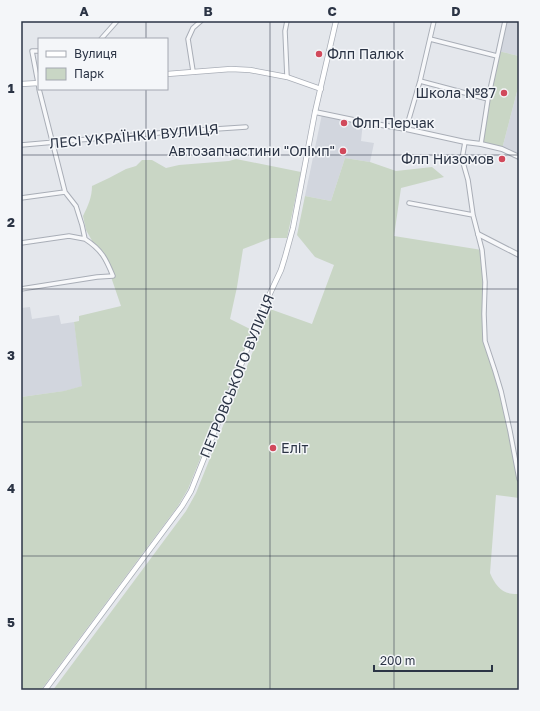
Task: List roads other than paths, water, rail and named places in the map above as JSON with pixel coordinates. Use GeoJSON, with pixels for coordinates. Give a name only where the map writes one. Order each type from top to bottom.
{"type":"FeatureCollection","features":[{"type":"Feature","properties":{"kind":"main road","name":"ПЕТРОВСЬКОГО ВУЛИЦЯ"},"geometry":{"type":"LineString","coordinates":[[45,690],[178,512],[191,491],[266,302],[281,270],[293,228],[315,112],[336,21]]}},
{"type":"Feature","properties":{"kind":"main road"},"geometry":{"type":"LineString","coordinates":[[168,74],[193,71],[237,69],[250,70],[287,77],[321,89]]}},
{"type":"Feature","properties":{"kind":"main road"},"geometry":{"type":"LineString","coordinates":[[21,84],[38,86]]}},
{"type":"Feature","properties":{"kind":"street"},"geometry":{"type":"LineString","coordinates":[[102,38],[117,21]]}},
{"type":"Feature","properties":{"kind":"street"},"geometry":{"type":"LineString","coordinates":[[193,71],[188,39],[193,28],[202,21]]}},
{"type":"Feature","properties":{"kind":"street"},"geometry":{"type":"LineString","coordinates":[[287,21],[285,31],[287,77]]}},
{"type":"Feature","properties":{"kind":"street"},"geometry":{"type":"LineString","coordinates":[[406,129],[420,81],[434,21]]}},
{"type":"Feature","properties":{"kind":"street"},"geometry":{"type":"LineString","coordinates":[[481,144],[488,98],[505,21]]}},
{"type":"Feature","properties":{"kind":"street"},"geometry":{"type":"LineString","coordinates":[[430,39],[497,56]]}},
{"type":"Feature","properties":{"kind":"street"},"geometry":{"type":"LineString","coordinates":[[38,51],[32,52],[38,81]]}},
{"type":"Feature","properties":{"kind":"street"},"geometry":{"type":"LineString","coordinates":[[420,81],[488,98]]}},
{"type":"Feature","properties":{"kind":"street"},"geometry":{"type":"LineString","coordinates":[[40,90],[65,192],[76,206],[86,239]]}},
{"type":"Feature","properties":{"kind":"street"},"geometry":{"type":"LineString","coordinates":[[315,112],[406,129],[464,142],[481,144],[502,149],[519,157]]}},
{"type":"Feature","properties":{"kind":"street","name":"ЛЕСІ УКРАЇНКИ ВУЛИЦЯ"},"geometry":{"type":"LineString","coordinates":[[21,145],[162,132],[246,127]]}},
{"type":"Feature","properties":{"kind":"street"},"geometry":{"type":"LineString","coordinates":[[464,142],[462,159],[468,180],[473,215],[482,250],[486,282],[484,314],[485,341],[501,391],[519,479]]}},
{"type":"Feature","properties":{"kind":"street"},"geometry":{"type":"LineString","coordinates":[[21,198],[65,192]]}},
{"type":"Feature","properties":{"kind":"street"},"geometry":{"type":"LineString","coordinates":[[408,203],[473,215]]}},
{"type":"Feature","properties":{"kind":"street"},"geometry":{"type":"LineString","coordinates":[[478,234],[519,255]]}},
{"type":"Feature","properties":{"kind":"street"},"geometry":{"type":"LineString","coordinates":[[21,243],[69,236],[86,239],[95,245],[105,258],[113,276],[21,289]]}},
{"type":"Feature","properties":{"kind":"place","name":"Флп Палюк"},"geometry":{"type":"Point","coordinates":[319,54]}},
{"type":"Feature","properties":{"kind":"place","name":"Школа №87"},"geometry":{"type":"Point","coordinates":[504,93]}},
{"type":"Feature","properties":{"kind":"place","name":"Флп Перчак"},"geometry":{"type":"Point","coordinates":[344,123]}},
{"type":"Feature","properties":{"kind":"place","name":"Автозапчастини \"Олімп\""},"geometry":{"type":"Point","coordinates":[343,151]}},
{"type":"Feature","properties":{"kind":"place","name":"Флп Низомов"},"geometry":{"type":"Point","coordinates":[502,159]}},
{"type":"Feature","properties":{"kind":"place","name":"Еліт"},"geometry":{"type":"Point","coordinates":[273,448]}}]}
